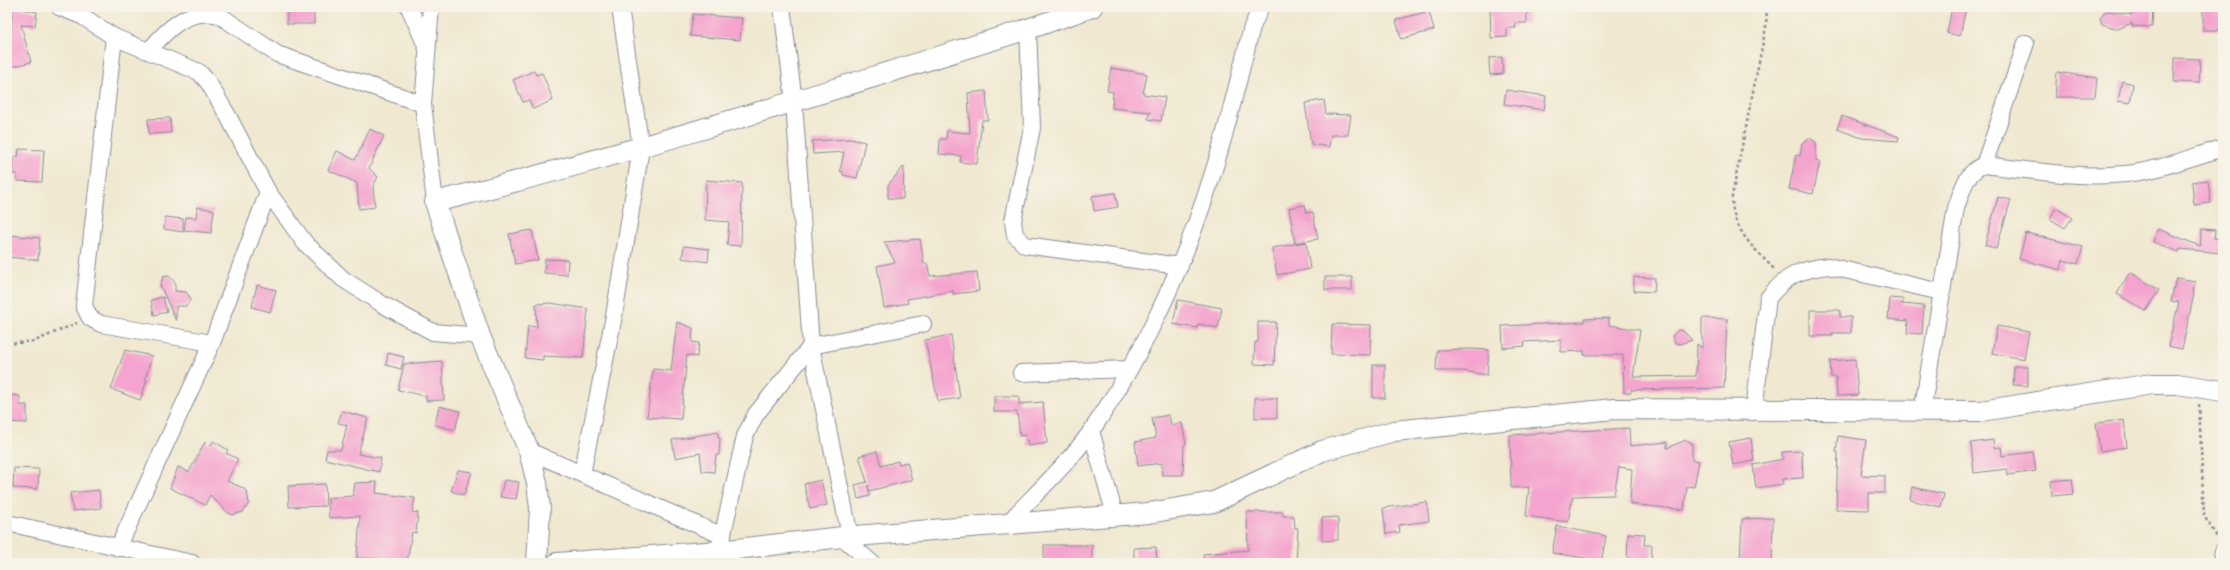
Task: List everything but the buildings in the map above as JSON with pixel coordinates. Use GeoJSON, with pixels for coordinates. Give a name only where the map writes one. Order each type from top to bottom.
{"type":"FeatureCollection","features":[{"type":"Feature","properties":{"kind":"street"},"geometry":{"type":"LineString","coordinates":[[59,7],[82,16],[114,37],[199,72],[208,82],[268,192],[305,244],[343,279],[382,304],[434,332],[480,336]]}},
{"type":"Feature","properties":{"kind":"street"},"geometry":{"type":"LineString","coordinates":[[409,7],[427,48]]}},
{"type":"Feature","properties":{"kind":"street"},"geometry":{"type":"LineString","coordinates":[[431,7],[423,104],[435,202],[480,336],[529,450],[537,483],[540,508],[537,563]]}},
{"type":"Feature","properties":{"kind":"street"},"geometry":{"type":"LineString","coordinates":[[582,474],[614,316],[641,148],[620,7]]}},
{"type":"Feature","properties":{"kind":"street"},"geometry":{"type":"LineString","coordinates":[[782,7],[794,102],[811,346],[846,537],[872,563]]}},
{"type":"Feature","properties":{"kind":"street"},"geometry":{"type":"LineString","coordinates":[[435,202],[548,174],[641,148],[1028,29],[1092,7]]}},
{"type":"Feature","properties":{"kind":"street"},"geometry":{"type":"LineString","coordinates":[[1006,524],[1049,480],[1091,431],[1128,370],[1180,266],[1212,176],[1252,27],[1259,11],[1258,7]]}},
{"type":"Feature","properties":{"kind":"street"},"geometry":{"type":"LineString","coordinates":[[149,51],[166,31],[180,20],[202,13],[219,15],[277,54],[423,104]]}},
{"type":"Feature","properties":{"kind":"street"},"geometry":{"type":"LineString","coordinates":[[1028,29],[1032,128],[1013,221],[1015,235],[1025,245],[1180,266]]}},
{"type":"Feature","properties":{"kind":"street"},"geometry":{"type":"LineString","coordinates":[[114,37],[84,306],[90,318],[101,324],[212,344]]}},
{"type":"Feature","properties":{"kind":"street"},"geometry":{"type":"LineString","coordinates":[[1984,165],[2026,43]]}},
{"type":"Feature","properties":{"kind":"street"},"geometry":{"type":"LineString","coordinates":[[1922,412],[1956,208],[1968,177],[1976,168],[1984,165],[2090,177],[2142,171],[2223,148]]}},
{"type":"Feature","properties":{"kind":"street"},"geometry":{"type":"LineString","coordinates":[[123,549],[212,344],[268,192]]}},
{"type":"Feature","properties":{"kind":"street"},"geometry":{"type":"LineString","coordinates":[[1754,410],[1768,298],[1784,279],[1792,274],[1809,268],[1828,266],[1941,292]]}},
{"type":"Feature","properties":{"kind":"street"},"geometry":{"type":"LineString","coordinates":[[721,544],[745,436],[756,414],[811,346],[923,324]]}},
{"type":"Feature","properties":{"kind":"street"},"geometry":{"type":"LineString","coordinates":[[1021,373],[1128,370]]}},
{"type":"Feature","properties":{"kind":"street"},"geometry":{"type":"LineString","coordinates":[[557,563],[721,544],[846,537],[1149,513],[1214,502],[1322,451],[1394,431],[1614,409],[1922,412],[1994,410],[2152,384],[2165,383],[2223,391]]}},
{"type":"Feature","properties":{"kind":"street"},"geometry":{"type":"LineString","coordinates":[[1091,431],[1115,515]]}},
{"type":"Feature","properties":{"kind":"street"},"geometry":{"type":"LineString","coordinates":[[529,450],[582,474],[721,544]]}},
{"type":"Feature","properties":{"kind":"street"},"geometry":{"type":"LineString","coordinates":[[7,523],[192,563]]}},
{"type":"Feature","properties":{"kind":"street"},"geometry":{"type":"LineString","coordinates":[[2221,546],[2221,563]]}},
{"type":"Feature","properties":{"kind":"street"},"geometry":{"type":"LineString","coordinates":[[123,549],[139,563]]}},
{"type":"Feature","properties":{"kind":"path"},"geometry":{"type":"LineString","coordinates":[[1767,7],[1766,27],[1732,196],[1732,209],[1735,220],[1748,242],[1784,279]]}},
{"type":"Feature","properties":{"kind":"path"},"geometry":{"type":"LineString","coordinates":[[7,344],[35,341],[90,318]]}},
{"type":"Feature","properties":{"kind":"path"},"geometry":{"type":"LineString","coordinates":[[2198,387],[2204,516],[2221,546]]}}]}
